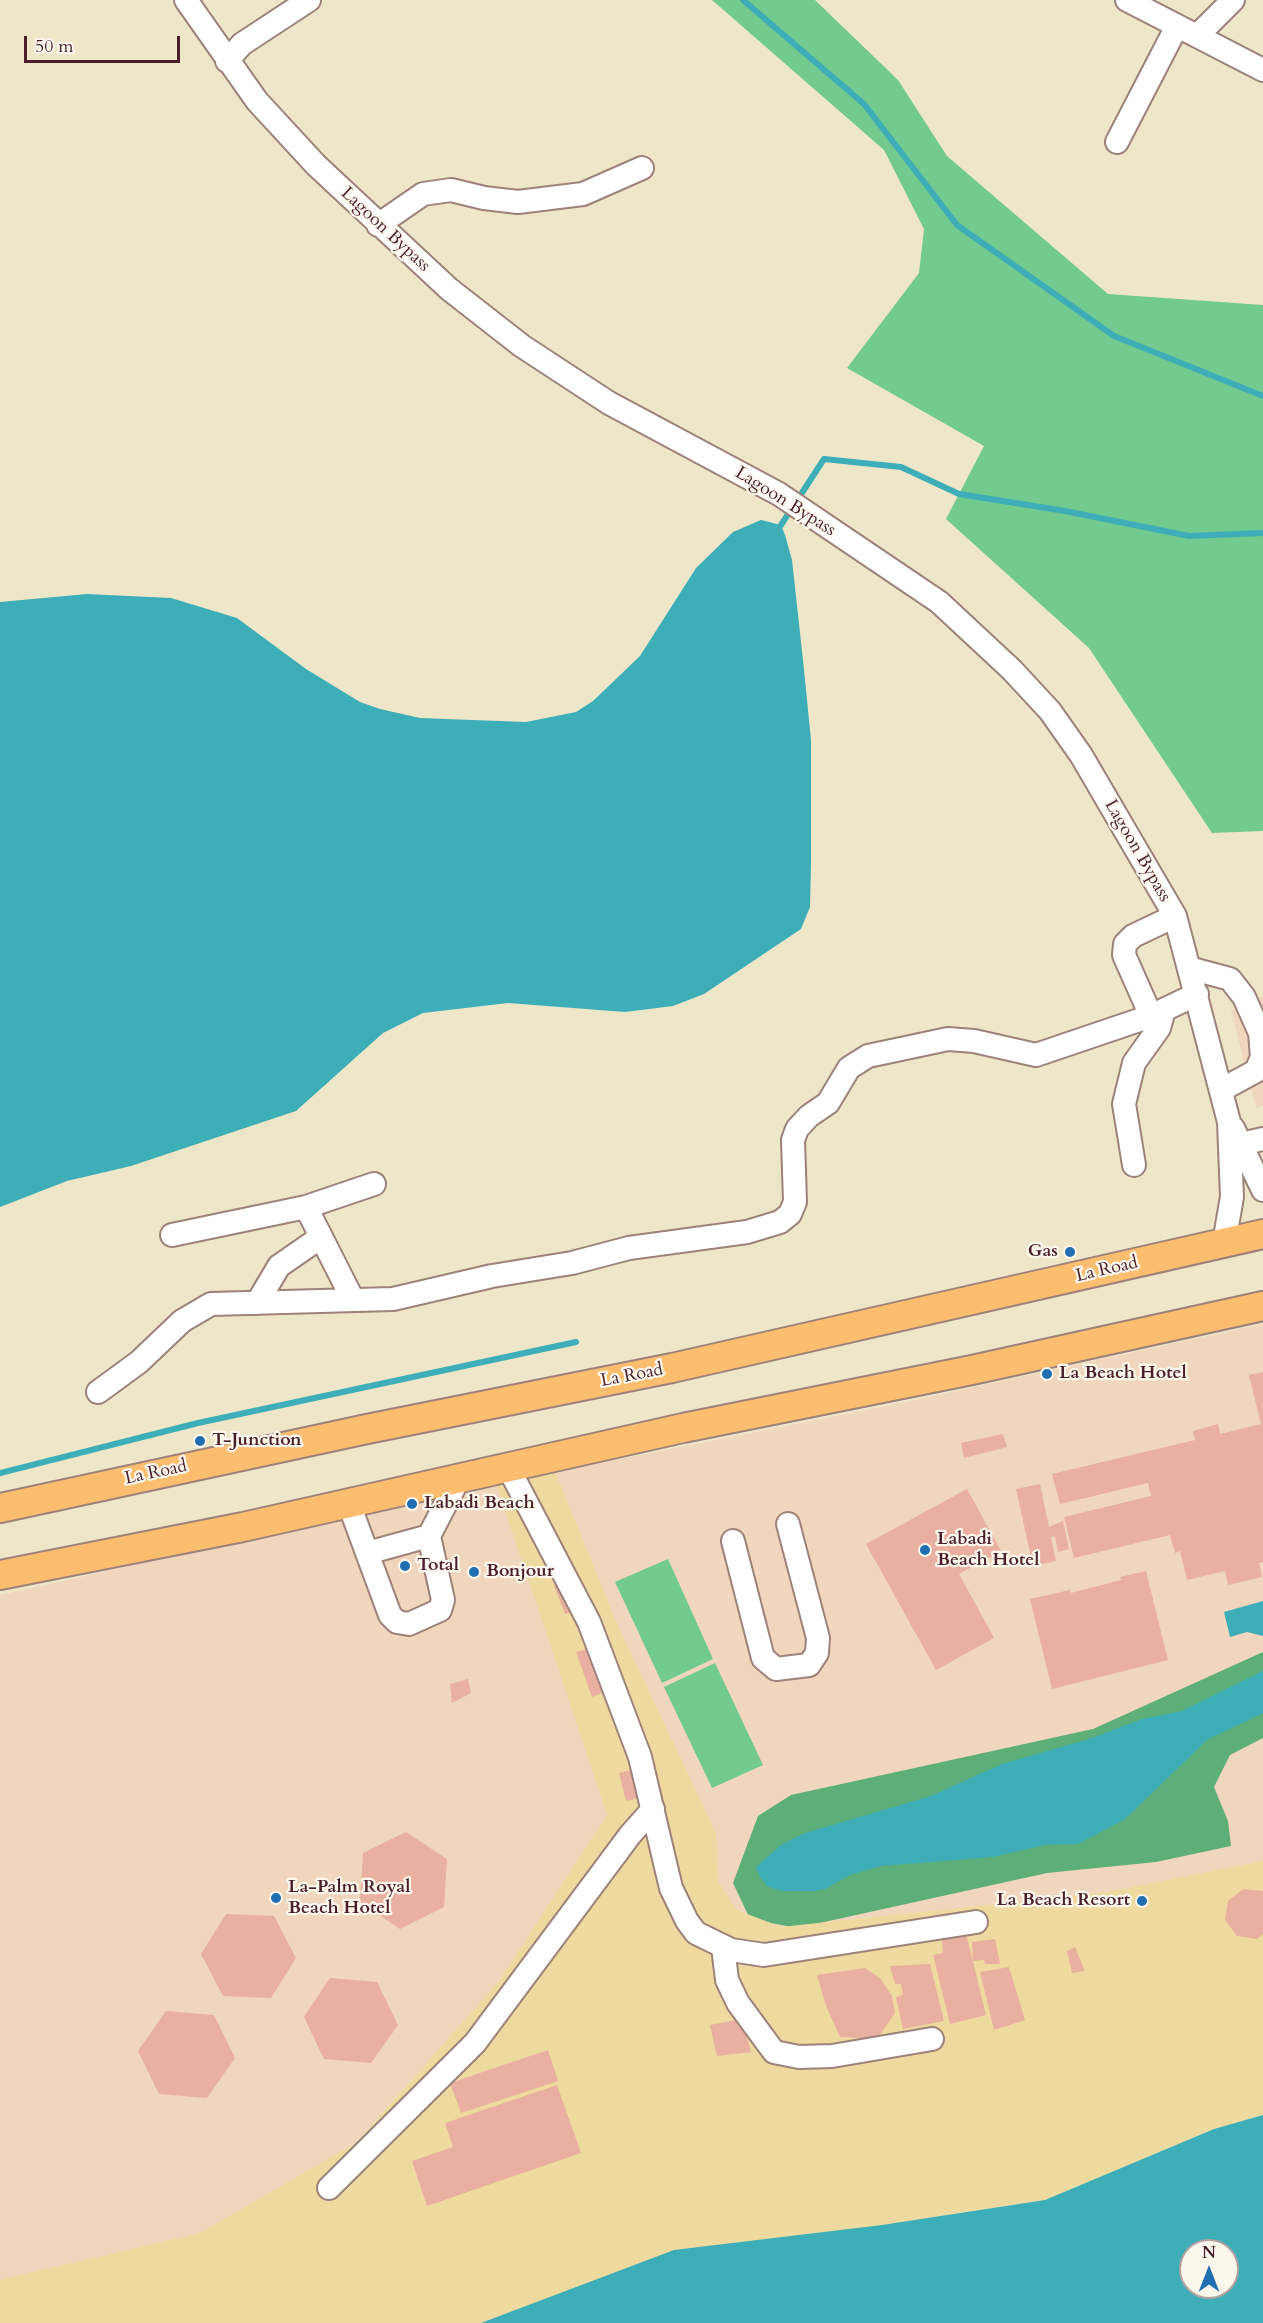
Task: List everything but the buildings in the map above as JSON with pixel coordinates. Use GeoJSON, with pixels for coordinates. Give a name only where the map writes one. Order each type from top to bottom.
{"type":"FeatureCollection","features":[{"type":"Feature","properties":{"kind":"main road","name":"La Road"},"geometry":{"type":"LineString","coordinates":[[0,1508],[367,1429],[672,1368],[1263,1234]]}},
{"type":"Feature","properties":{"kind":"main road"},"geometry":{"type":"LineString","coordinates":[[0,1575],[349,1504],[682,1428],[1006,1363],[1263,1306]]}},
{"type":"Feature","properties":{"kind":"street"},"geometry":{"type":"LineString","coordinates":[[227,61],[242,44],[309,0]]}},
{"type":"Feature","properties":{"kind":"street"},"geometry":{"type":"LineString","coordinates":[[1127,0],[1263,70]]}},
{"type":"Feature","properties":{"kind":"street"},"geometry":{"type":"LineString","coordinates":[[1197,36],[1233,0]]}},
{"type":"Feature","properties":{"kind":"street","name":"Lagoon Bypass"},"geometry":{"type":"LineString","coordinates":[[194,3],[227,61],[257,100],[316,165],[449,289],[522,346],[609,403],[779,494],[939,602],[1012,670],[1050,711],[1087,764],[1175,916],[1229,1122],[1232,1197],[1224,1243]]}},
{"type":"Feature","properties":{"kind":"street"},"geometry":{"type":"LineString","coordinates":[[1117,142],[1177,26]]}},
{"type":"Feature","properties":{"kind":"street"},"geometry":{"type":"LineString","coordinates":[[378,225],[423,194],[451,190],[507,201],[540,200],[583,194],[642,168]]}},
{"type":"Feature","properties":{"kind":"street"},"geometry":{"type":"LineString","coordinates":[[1134,1165],[1124,1104],[1134,1063],[1159,1028],[1158,1013],[1124,955],[1125,944],[1133,936],[1175,916]]}},
{"type":"Feature","properties":{"kind":"street"},"geometry":{"type":"LineString","coordinates":[[1190,968],[1230,979],[1244,996],[1262,1032],[1262,1057],[1256,1071],[1221,1090]]}},
{"type":"Feature","properties":{"kind":"street"},"geometry":{"type":"LineString","coordinates":[[98,1392],[139,1362],[182,1321],[211,1304],[393,1299],[492,1276],[572,1263],[629,1248],[747,1232],[780,1222],[790,1214],[795,1202],[793,1140],[797,1129],[809,1116],[828,1103],[849,1068],[868,1056],[948,1039],[974,1041],[1036,1055],[1158,1013],[1197,994]]}},
{"type":"Feature","properties":{"kind":"street","name":"Lagoon Bypass"},"geometry":{"type":"LineString","coordinates":[[1229,1122],[1252,1141],[1263,1190]]}},
{"type":"Feature","properties":{"kind":"street"},"geometry":{"type":"LineString","coordinates":[[172,1235],[306,1207],[374,1184]]}},
{"type":"Feature","properties":{"kind":"street"},"geometry":{"type":"LineString","coordinates":[[306,1207],[353,1300]]}},
{"type":"Feature","properties":{"kind":"street"},"geometry":{"type":"LineString","coordinates":[[257,1303],[279,1266],[321,1237]]}},
{"type":"Feature","properties":{"kind":"street"},"geometry":{"type":"LineString","coordinates":[[509,1469],[589,1622],[640,1757],[671,1888],[687,1921],[696,1933],[723,1947],[747,1954],[764,1955],[976,1922]]}},
{"type":"Feature","properties":{"kind":"street"},"geometry":{"type":"LineString","coordinates":[[349,1504],[390,1615],[397,1622],[409,1624],[440,1610],[443,1600],[429,1536],[458,1480]]}},
{"type":"Feature","properties":{"kind":"street"},"geometry":{"type":"LineString","coordinates":[[733,1541],[763,1658],[776,1669],[809,1665],[817,1653],[818,1638],[788,1524]]}},
{"type":"Feature","properties":{"kind":"street"},"geometry":{"type":"LineString","coordinates":[[367,1553],[429,1536]]}},
{"type":"Feature","properties":{"kind":"street"},"geometry":{"type":"LineString","coordinates":[[329,2188],[475,2043],[630,1835],[653,1809]]}},
{"type":"Feature","properties":{"kind":"street"},"geometry":{"type":"LineString","coordinates":[[723,1947],[727,1980],[738,2004],[774,2052],[799,2057],[832,2056],[932,2039]]}},
{"type":"Feature","properties":{"kind":"shaded area"},"geometry":{"type":"Polygon","coordinates":[[[1263,996],[1263,1106],[1256,1108],[1231,1010],[1263,996]]]}},
{"type":"Feature","properties":{"kind":"shaded area","name":"Labadi Beach Hotel"},"geometry":{"type":"Polygon","coordinates":[[[1263,1324],[1263,1861],[1107,1892],[781,1927],[736,1910],[718,1882],[716,1833],[619,1628],[555,1472],[892,1405],[1263,1324]]]}},
{"type":"Feature","properties":{"kind":"shaded area","name":"La-Palm Royal Beach Hotel"},"geometry":{"type":"Polygon","coordinates":[[[496,1484],[607,1815],[499,1981],[357,2142],[200,2233],[0,2280],[0,1595],[496,1484]]]}},
{"type":"Feature","properties":{"kind":"green space"},"geometry":{"type":"Polygon","coordinates":[[[712,0],[815,0],[898,80],[947,156],[1108,294],[1263,305],[1263,831],[1212,833],[1089,648],[946,519],[984,446],[847,368],[919,273],[924,229],[884,150],[712,0]]]}},
{"type":"Feature","properties":{"kind":"green space"},"geometry":{"type":"Polygon","coordinates":[[[668,1559],[713,1659],[662,1683],[615,1582],[668,1559]]]}},
{"type":"Feature","properties":{"kind":"green space"},"geometry":{"type":"Polygon","coordinates":[[[1263,1652],[1263,1738],[1230,1755],[1214,1787],[1228,1821],[1231,1846],[1156,1862],[1047,1873],[797,1928],[750,1919],[733,1883],[758,1816],[791,1795],[1093,1729],[1263,1652]]]}},
{"type":"Feature","properties":{"kind":"green space"},"geometry":{"type":"Polygon","coordinates":[[[715,1663],[763,1765],[712,1788],[664,1687],[715,1663]]]}},
{"type":"Feature","properties":{"kind":"sand"},"geometry":{"type":"Polygon","coordinates":[[[555,1472],[619,1628],[716,1833],[718,1882],[737,1910],[781,1927],[1107,1892],[1263,1861],[1263,2115],[1214,2129],[1045,2200],[882,2225],[481,2323],[0,2323],[0,2280],[200,2233],[357,2142],[499,1981],[607,1815],[496,1484],[555,1472]]]}},
{"type":"Feature","properties":{"kind":"water"},"geometry":{"type":"Polygon","coordinates":[[[761,520],[781,525],[792,560],[811,740],[810,907],[801,929],[704,994],[673,1006],[625,1012],[508,1003],[423,1013],[383,1033],[296,1111],[131,1166],[67,1181],[0,1207],[0,602],[87,594],[171,598],[237,618],[306,669],[360,702],[380,709],[420,718],[526,722],[576,712],[593,701],[640,656],[696,568],[733,532],[761,520]]]}},
{"type":"Feature","properties":{"kind":"water"},"geometry":{"type":"Polygon","coordinates":[[[1263,1601],[1263,1636],[1247,1632],[1230,1637],[1224,1612],[1263,1601]]]}},
{"type":"Feature","properties":{"kind":"water"},"geometry":{"type":"Polygon","coordinates":[[[1263,1671],[1263,1713],[1207,1740],[1124,1820],[1078,1844],[1045,1845],[993,1857],[881,1866],[850,1875],[825,1889],[815,1891],[781,1891],[767,1886],[759,1875],[756,1867],[781,1845],[805,1833],[931,1796],[1002,1764],[1089,1739],[1142,1719],[1182,1711],[1263,1671]]]}},
{"type":"Feature","properties":{"kind":"water"},"geometry":{"type":"Polygon","coordinates":[[[1263,2115],[1263,2323],[481,2323],[674,2250],[882,2225],[1045,2200],[1214,2129],[1263,2115]]]}},
{"type":"Feature","properties":{"kind":"waterway"},"geometry":{"type":"LineString","coordinates":[[743,0],[864,104],[957,225],[1114,336],[1263,396]]}},
{"type":"Feature","properties":{"kind":"waterway"},"geometry":{"type":"LineString","coordinates":[[781,525],[824,459],[901,467],[959,494],[1065,511],[1189,536],[1263,533]]}},
{"type":"Feature","properties":{"kind":"waterway"},"geometry":{"type":"LineString","coordinates":[[0,1473],[198,1423],[576,1342]]}},
{"type":"Feature","properties":{"kind":"place","name":"Gas"},"geometry":{"type":"Point","coordinates":[1070,1252]}},
{"type":"Feature","properties":{"kind":"place","name":"La Beach Hotel"},"geometry":{"type":"Point","coordinates":[1047,1374]}},
{"type":"Feature","properties":{"kind":"place","name":"T-Junction"},"geometry":{"type":"Point","coordinates":[200,1441]}},
{"type":"Feature","properties":{"kind":"place","name":"Labadi Beach"},"geometry":{"type":"Point","coordinates":[412,1504]}},
{"type":"Feature","properties":{"kind":"place","name":"Labadi Beach Hotel"},"geometry":{"type":"Point","coordinates":[925,1550]}},
{"type":"Feature","properties":{"kind":"place","name":"Total"},"geometry":{"type":"Point","coordinates":[405,1566]}},
{"type":"Feature","properties":{"kind":"place","name":"Bonjour"},"geometry":{"type":"Point","coordinates":[474,1572]}},
{"type":"Feature","properties":{"kind":"place","name":"La-Palm Royal Beach Hotel"},"geometry":{"type":"Point","coordinates":[276,1898]}},
{"type":"Feature","properties":{"kind":"place","name":"La Beach Resort"},"geometry":{"type":"Point","coordinates":[1142,1901]}}]}
